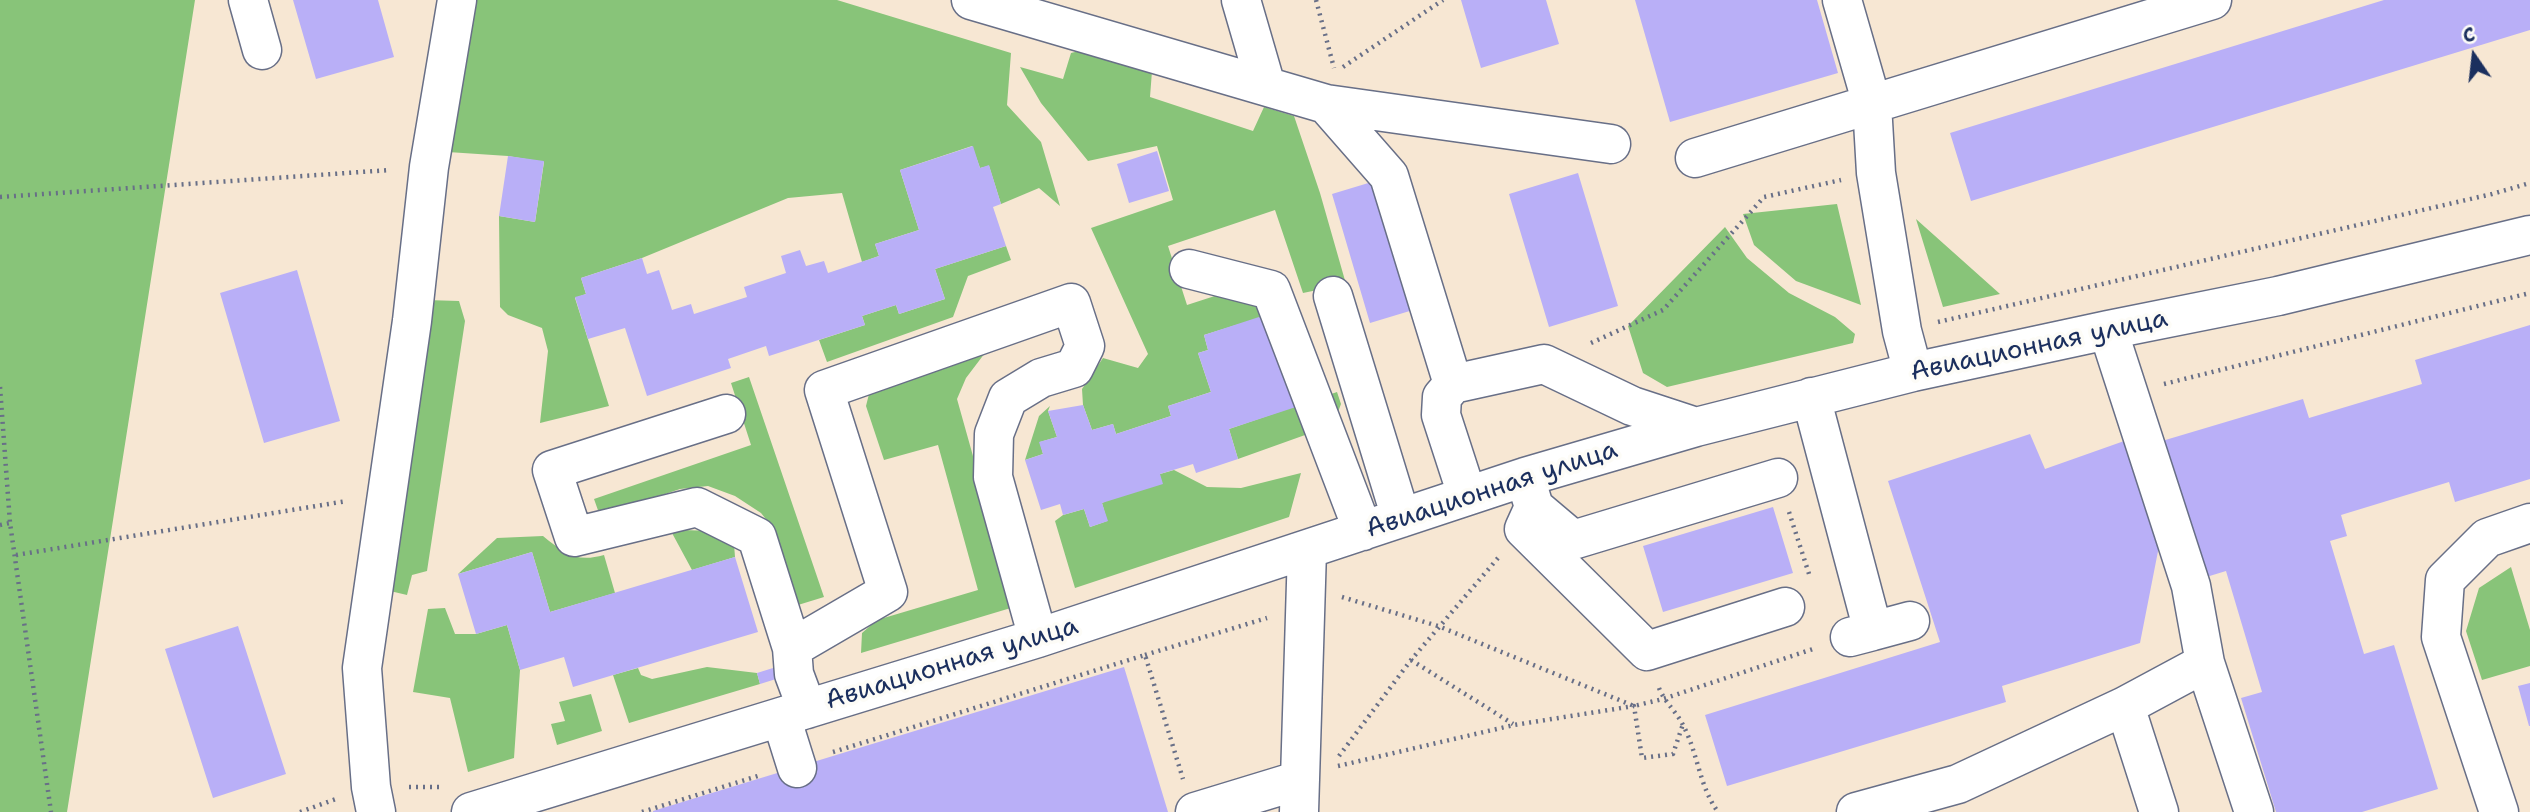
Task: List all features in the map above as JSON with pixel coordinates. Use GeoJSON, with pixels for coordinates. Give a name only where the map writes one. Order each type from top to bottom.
{"type":"FeatureCollection","features":[{"type":"Feature","properties":{"kind":"street"},"geometry":{"type":"LineString","coordinates":[[248,0],[262,50]]}},
{"type":"Feature","properties":{"kind":"street"},"geometry":{"type":"LineString","coordinates":[[376,812],[371,787],[362,668],[412,321],[429,167],[457,0]]}},
{"type":"Feature","properties":{"kind":"street"},"geometry":{"type":"LineString","coordinates":[[971,0],[1326,104],[1611,144]]}},
{"type":"Feature","properties":{"kind":"street"},"geometry":{"type":"LineString","coordinates":[[1241,0],[1266,86]]}},
{"type":"Feature","properties":{"kind":"street"},"geometry":{"type":"LineString","coordinates":[[1842,0],[1872,104],[1876,173],[1902,331],[1913,372]]}},
{"type":"Feature","properties":{"kind":"street"},"geometry":{"type":"LineString","coordinates":[[1695,158],[2212,0]]}},
{"type":"Feature","properties":{"kind":"street"},"geometry":{"type":"LineString","coordinates":[[1326,104],[1389,176],[1454,384]]}},
{"type":"Feature","properties":{"kind":"street","name":"Авиационная улица"},"geometry":{"type":"LineString","coordinates":[[471,812],[1038,638],[1467,495],[1528,504],[1696,427],[1913,372],[2278,296],[2530,235]]}},
{"type":"Feature","properties":{"kind":"street"},"geometry":{"type":"LineString","coordinates":[[1189,269],[1271,290],[1363,531]]}},
{"type":"Feature","properties":{"kind":"street"},"geometry":{"type":"LineString","coordinates":[[1333,296],[1401,518]]}},
{"type":"Feature","properties":{"kind":"street"},"geometry":{"type":"LineString","coordinates":[[792,648],[888,593],[824,390],[1071,303],[1085,346],[1074,368],[1041,377],[1008,398],[994,434],[993,477],[1038,638]]}},
{"type":"Feature","properties":{"kind":"street"},"geometry":{"type":"LineString","coordinates":[[2108,330],[2192,586],[2205,663],[2253,812]]}},
{"type":"Feature","properties":{"kind":"street"},"geometry":{"type":"LineString","coordinates":[[1467,495],[1441,415],[1442,397],[1454,384],[1544,364],[1632,406],[1696,427]]}},
{"type":"Feature","properties":{"kind":"street"},"geometry":{"type":"LineString","coordinates":[[1811,397],[1861,634],[1910,621]]}},
{"type":"Feature","properties":{"kind":"street"},"geometry":{"type":"LineString","coordinates":[[726,414],[552,470],[574,537],[697,507],[757,537],[792,648],[796,766]]}},
{"type":"Feature","properties":{"kind":"street"},"geometry":{"type":"LineString","coordinates":[[1528,504],[1573,540],[1771,480]]}},
{"type":"Feature","properties":{"kind":"street"},"geometry":{"type":"LineString","coordinates":[[1528,504],[1647,651],[1785,607]]}},
{"type":"Feature","properties":{"kind":"street"},"geometry":{"type":"LineString","coordinates":[[2499,812],[2441,637],[2445,580],[2487,538],[2530,523]]}},
{"type":"Feature","properties":{"kind":"street"},"geometry":{"type":"LineString","coordinates":[[1190,799],[1300,796],[1307,550]]}},
{"type":"Feature","properties":{"kind":"street"},"geometry":{"type":"LineString","coordinates":[[1856,812],[1963,798],[2205,663]]}},
{"type":"Feature","properties":{"kind":"street"},"geometry":{"type":"LineString","coordinates":[[2125,706],[2159,812]]}},
{"type":"Feature","properties":{"kind":"path"},"geometry":{"type":"LineString","coordinates":[[1316,0],[1335,72],[1443,0]]}},
{"type":"Feature","properties":{"kind":"path"},"geometry":{"type":"LineString","coordinates":[[0,197],[429,167]]}},
{"type":"Feature","properties":{"kind":"path"},"geometry":{"type":"LineString","coordinates":[[1544,364],[1663,310],[1764,197],[1876,173]]}},
{"type":"Feature","properties":{"kind":"path"},"geometry":{"type":"LineString","coordinates":[[1902,331],[2493,194],[2530,183]]}},
{"type":"Feature","properties":{"kind":"path"},"geometry":{"type":"LineString","coordinates":[[0,387],[10,523],[51,812]]}},
{"type":"Feature","properties":{"kind":"path"},"geometry":{"type":"LineString","coordinates":[[1771,480],[1783,493],[1812,581]]}},
{"type":"Feature","properties":{"kind":"path"},"geometry":{"type":"LineString","coordinates":[[16,555],[387,495]]}},
{"type":"Feature","properties":{"kind":"path"},"geometry":{"type":"LineString","coordinates":[[1528,504],[1331,768],[1514,725],[1664,699],[1861,634]]}},
{"type":"Feature","properties":{"kind":"path"},"geometry":{"type":"LineString","coordinates":[[0,525],[10,523]]}},
{"type":"Feature","properties":{"kind":"path"},"geometry":{"type":"LineString","coordinates":[[642,812],[1343,596],[1438,626],[1634,706]]}},
{"type":"Feature","properties":{"kind":"path"},"geometry":{"type":"LineString","coordinates":[[1145,655],[1190,799]]}},
{"type":"Feature","properties":{"kind":"path"},"geometry":{"type":"LineString","coordinates":[[1411,660],[1514,725]]}},
{"type":"Feature","properties":{"kind":"path"},"geometry":{"type":"LineString","coordinates":[[1664,699],[1683,724],[1707,797],[1718,812]]}},
{"type":"Feature","properties":{"kind":"path"},"geometry":{"type":"LineString","coordinates":[[1634,706],[1642,758],[1673,754],[1683,724]]}},
{"type":"Feature","properties":{"kind":"green space"},"geometry":{"type":"Polygon","coordinates":[[[0,0],[195,0],[67,812],[0,812],[0,0]]]}},
{"type":"Feature","properties":{"kind":"green space"},"geometry":{"type":"Polygon","coordinates":[[[471,0],[837,0],[1011,53],[1007,105],[1041,142],[1060,206],[1039,188],[1001,204],[989,166],[980,168],[972,146],[900,170],[919,230],[875,244],[879,256],[862,262],[842,193],[788,198],[642,258],[581,278],[586,294],[575,298],[609,406],[540,423],[548,351],[542,328],[508,315],[500,307],[499,216],[535,222],[544,162],[508,156],[448,152],[471,0]]]}},
{"type":"Feature","properties":{"kind":"green space"},"geometry":{"type":"Polygon","coordinates":[[[1083,50],[1152,71],[1150,97],[1253,131],[1264,107],[1294,116],[1346,284],[1303,293],[1275,210],[1168,246],[1187,305],[1258,282],[1275,313],[1204,335],[1208,350],[1198,353],[1211,392],[1168,406],[1171,416],[1116,434],[1113,424],[1092,430],[1083,405],[1082,389],[1103,358],[1138,368],[1148,354],[1091,228],[1173,200],[1157,146],[1088,161],[1041,103],[1020,67],[1063,79],[1071,53],[1083,50]]]}},
{"type":"Feature","properties":{"kind":"green space"},"geometry":{"type":"Polygon","coordinates":[[[1837,204],[1861,305],[1796,281],[1754,245],[1743,214],[1837,204]]]}},
{"type":"Feature","properties":{"kind":"green space"},"geometry":{"type":"Polygon","coordinates":[[[1916,219],[2000,294],[1943,307],[1916,219]]]}},
{"type":"Feature","properties":{"kind":"green space"},"geometry":{"type":"Polygon","coordinates":[[[1725,227],[1747,258],[1789,293],[1835,317],[1855,334],[1853,343],[1667,387],[1643,373],[1628,326],[1725,227]]]}},
{"type":"Feature","properties":{"kind":"green space"},"geometry":{"type":"Polygon","coordinates":[[[1006,246],[1011,260],[968,276],[953,317],[827,362],[819,340],[865,325],[862,316],[896,305],[899,314],[945,299],[935,269],[1006,246]]]}},
{"type":"Feature","properties":{"kind":"green space"},"geometry":{"type":"Polygon","coordinates":[[[426,300],[459,301],[465,321],[427,571],[412,575],[407,595],[390,591],[426,300]]]}},
{"type":"Feature","properties":{"kind":"green space"},"geometry":{"type":"Polygon","coordinates":[[[988,349],[966,378],[957,399],[1008,581],[1024,604],[861,653],[862,633],[877,620],[978,590],[938,445],[884,460],[866,406],[870,390],[988,349]]]}},
{"type":"Feature","properties":{"kind":"green space"},"geometry":{"type":"Polygon","coordinates":[[[749,377],[824,597],[798,605],[773,528],[761,513],[735,496],[708,486],[680,489],[600,516],[594,499],[751,445],[731,383],[749,377]]]}},
{"type":"Feature","properties":{"kind":"green space"},"geometry":{"type":"Polygon","coordinates":[[[1337,392],[1341,404],[1333,425],[1238,459],[1229,429],[1337,392]]]}},
{"type":"Feature","properties":{"kind":"green space"},"geometry":{"type":"Polygon","coordinates":[[[1050,406],[1048,411],[1057,437],[1040,442],[1043,454],[1025,460],[1039,416],[1050,406]]]}},
{"type":"Feature","properties":{"kind":"green space"},"geometry":{"type":"Polygon","coordinates":[[[1174,470],[1207,487],[1241,488],[1301,473],[1289,517],[1075,588],[1055,521],[1063,515],[1084,509],[1090,527],[1107,521],[1102,503],[1160,474],[1174,470]]]}},
{"type":"Feature","properties":{"kind":"green space"},"geometry":{"type":"Polygon","coordinates":[[[682,530],[712,531],[734,544],[735,557],[692,570],[672,533],[682,530]]]}},
{"type":"Feature","properties":{"kind":"green space"},"geometry":{"type":"Polygon","coordinates":[[[543,536],[571,555],[586,558],[604,555],[615,593],[550,612],[532,552],[458,574],[497,538],[543,536]]]}},
{"type":"Feature","properties":{"kind":"green space"},"geometry":{"type":"Polygon","coordinates":[[[2511,567],[2530,630],[2530,666],[2482,680],[2466,631],[2479,588],[2511,567]]]}},
{"type":"Feature","properties":{"kind":"green space"},"geometry":{"type":"Polygon","coordinates":[[[445,608],[455,634],[476,634],[507,625],[520,670],[514,758],[468,772],[450,698],[413,692],[428,609],[445,608]]]}},
{"type":"Feature","properties":{"kind":"green space"},"geometry":{"type":"Polygon","coordinates":[[[707,667],[757,673],[760,684],[629,723],[613,675],[638,668],[641,675],[652,679],[707,667]]]}},
{"type":"Feature","properties":{"kind":"green space"},"geometry":{"type":"Polygon","coordinates":[[[591,694],[602,731],[557,745],[551,724],[565,721],[559,702],[591,694]]]}},
{"type":"Feature","properties":{"kind":"building"},"geometry":{"type":"Polygon","coordinates":[[[293,0],[378,0],[394,57],[316,79],[293,0]]]}},
{"type":"Feature","properties":{"kind":"building"},"geometry":{"type":"Polygon","coordinates":[[[1461,0],[1546,0],[1559,44],[1481,68],[1461,0]]]}},
{"type":"Feature","properties":{"kind":"building"},"geometry":{"type":"Polygon","coordinates":[[[1635,0],[1817,0],[1838,73],[1670,122],[1635,0]]]}},
{"type":"Feature","properties":{"kind":"building"},"geometry":{"type":"Polygon","coordinates":[[[2384,0],[2530,0],[2530,30],[1971,201],[1950,133],[2384,0]]]}},
{"type":"Feature","properties":{"kind":"building"},"geometry":{"type":"Polygon","coordinates":[[[973,146],[980,168],[989,165],[1001,204],[993,207],[1006,246],[935,269],[945,299],[899,314],[896,305],[862,316],[865,325],[769,356],[766,346],[728,359],[731,368],[647,396],[625,328],[588,339],[575,297],[586,294],[581,278],[642,258],[647,274],[659,270],[672,310],[691,304],[694,314],[747,297],[744,287],[786,273],[781,256],[800,250],[806,266],[824,261],[828,273],[879,256],[875,244],[919,230],[900,170],[973,146]]]}},
{"type":"Feature","properties":{"kind":"building"},"geometry":{"type":"Polygon","coordinates":[[[1157,151],[1169,191],[1129,203],[1117,164],[1157,151]]]}},
{"type":"Feature","properties":{"kind":"building"},"geometry":{"type":"Polygon","coordinates":[[[508,156],[544,161],[535,222],[499,216],[508,156]]]}},
{"type":"Feature","properties":{"kind":"building"},"geometry":{"type":"Polygon","coordinates":[[[1578,173],[1618,306],[1549,327],[1509,194],[1578,173]]]}},
{"type":"Feature","properties":{"kind":"building"},"geometry":{"type":"Polygon","coordinates":[[[1375,181],[1413,310],[1370,323],[1332,194],[1375,181]]]}},
{"type":"Feature","properties":{"kind":"building"},"geometry":{"type":"Polygon","coordinates":[[[297,270],[340,421],[264,443],[220,293],[297,270]]]}},
{"type":"Feature","properties":{"kind":"building"},"geometry":{"type":"Polygon","coordinates":[[[1259,317],[1267,325],[1302,405],[1229,429],[1238,459],[1196,473],[1193,464],[1160,474],[1163,484],[1102,503],[1108,521],[1090,527],[1084,509],[1063,515],[1060,504],[1041,510],[1025,460],[1043,454],[1039,442],[1057,437],[1048,411],[1083,405],[1092,430],[1113,424],[1116,434],[1171,416],[1168,406],[1211,392],[1198,353],[1208,350],[1204,335],[1259,317]]]}},
{"type":"Feature","properties":{"kind":"building"},"geometry":{"type":"Polygon","coordinates":[[[2530,325],[2530,479],[2455,502],[2449,482],[2341,515],[2347,536],[2330,541],[2364,654],[2394,645],[2438,789],[2362,812],[2276,812],[2241,698],[2262,692],[2226,571],[2203,578],[2162,441],[2303,399],[2309,418],[2422,384],[2415,360],[2530,325]]]}},
{"type":"Feature","properties":{"kind":"building"},"geometry":{"type":"Polygon","coordinates":[[[2030,434],[2045,469],[2127,440],[2161,536],[2140,643],[2002,686],[2006,702],[1727,786],[1705,715],[1940,642],[1888,481],[2030,434]]]}},
{"type":"Feature","properties":{"kind":"building"},"geometry":{"type":"Polygon","coordinates":[[[1773,507],[1793,573],[1663,612],[1643,546],[1773,507]]]}},
{"type":"Feature","properties":{"kind":"building"},"geometry":{"type":"Polygon","coordinates":[[[532,552],[550,612],[735,557],[758,632],[573,687],[564,657],[520,670],[507,625],[476,634],[458,574],[532,552]]]}},
{"type":"Feature","properties":{"kind":"building"},"geometry":{"type":"Polygon","coordinates":[[[238,626],[286,774],[213,798],[165,649],[238,626]]]}},
{"type":"Feature","properties":{"kind":"building"},"geometry":{"type":"Polygon","coordinates":[[[1124,667],[1168,812],[653,812],[653,811],[1124,667]]]}},
{"type":"Feature","properties":{"kind":"building"},"geometry":{"type":"Polygon","coordinates":[[[773,668],[776,679],[760,684],[757,673],[773,668]]]}},
{"type":"Feature","properties":{"kind":"building"},"geometry":{"type":"Polygon","coordinates":[[[2530,683],[2530,726],[2529,726],[2518,686],[2530,683]]]}}]}
